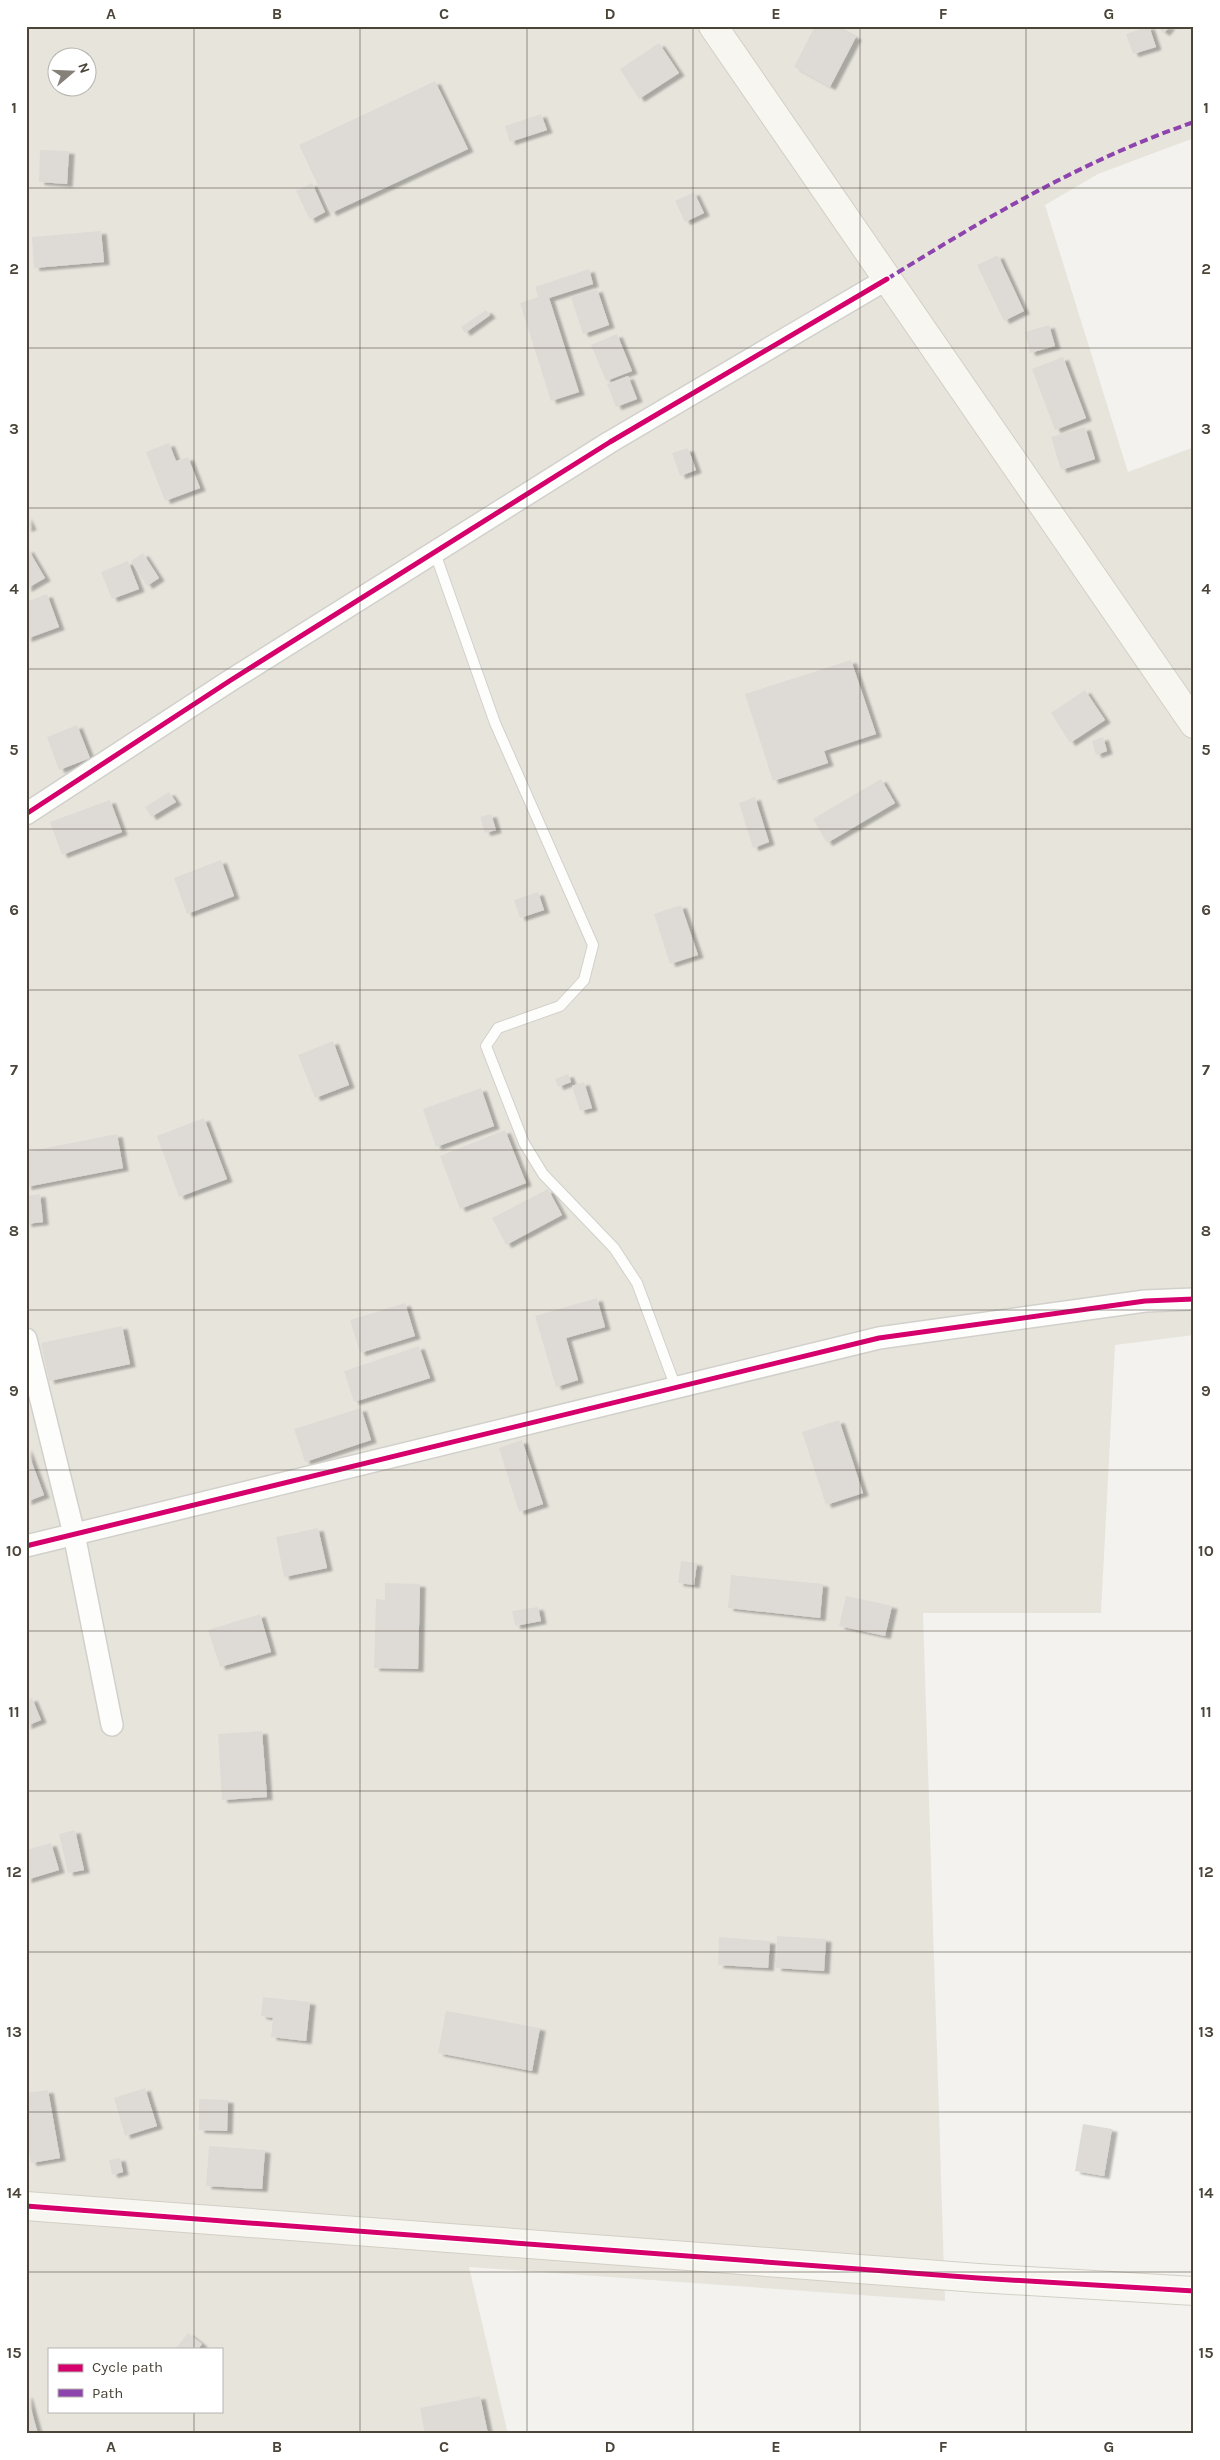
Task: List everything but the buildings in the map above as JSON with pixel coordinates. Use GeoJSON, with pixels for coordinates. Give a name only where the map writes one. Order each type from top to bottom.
{"type":"FeatureCollection","features":[{"type":"Feature","properties":{"kind":"street"},"geometry":{"type":"LineString","coordinates":[[713,26],[1194,724]]}},
{"type":"Feature","properties":{"kind":"street"},"geometry":{"type":"LineString","coordinates":[[26,814],[231,680],[610,442],[887,278]]}},
{"type":"Feature","properties":{"kind":"street"},"geometry":{"type":"LineString","coordinates":[[26,1546],[879,1338],[1145,1301],[1194,1299]]}},
{"type":"Feature","properties":{"kind":"street"},"geometry":{"type":"LineString","coordinates":[[26,1339],[74,1534],[112,1725]]}},
{"type":"Feature","properties":{"kind":"street"},"geometry":{"type":"LineString","coordinates":[[26,2206],[978,2278],[1194,2292]]}},
{"type":"Feature","properties":{"kind":"lane"},"geometry":{"type":"LineString","coordinates":[[435,553],[495,723],[593,946],[584,980],[560,1006],[498,1028],[486,1046],[524,1143],[543,1174],[614,1248],[637,1283],[676,1388]]}},
{"type":"Feature","properties":{"kind":"shaded area"},"geometry":{"type":"Polygon","coordinates":[[[26,26],[1194,26],[1194,138],[1098,174],[1045,205],[1128,472],[1194,447],[1194,1335],[1115,1345],[1101,1613],[923,1613],[945,2301],[469,2267],[508,2434],[26,2434],[26,26]]]}},
{"type":"Feature","properties":{"kind":"marked path"},"geometry":{"type":"LineString","coordinates":[[887,279],[961,234],[1074,172],[1153,137],[1194,122]]}},
{"type":"Feature","properties":{"kind":"cycle path"},"geometry":{"type":"LineString","coordinates":[[26,814],[231,680],[610,442],[887,279]]}},
{"type":"Feature","properties":{"kind":"cycle path"},"geometry":{"type":"LineString","coordinates":[[26,1546],[879,1338],[1145,1301],[1194,1299]]}},
{"type":"Feature","properties":{"kind":"cycle path"},"geometry":{"type":"LineString","coordinates":[[26,2206],[978,2278],[1194,2291]]}}]}
